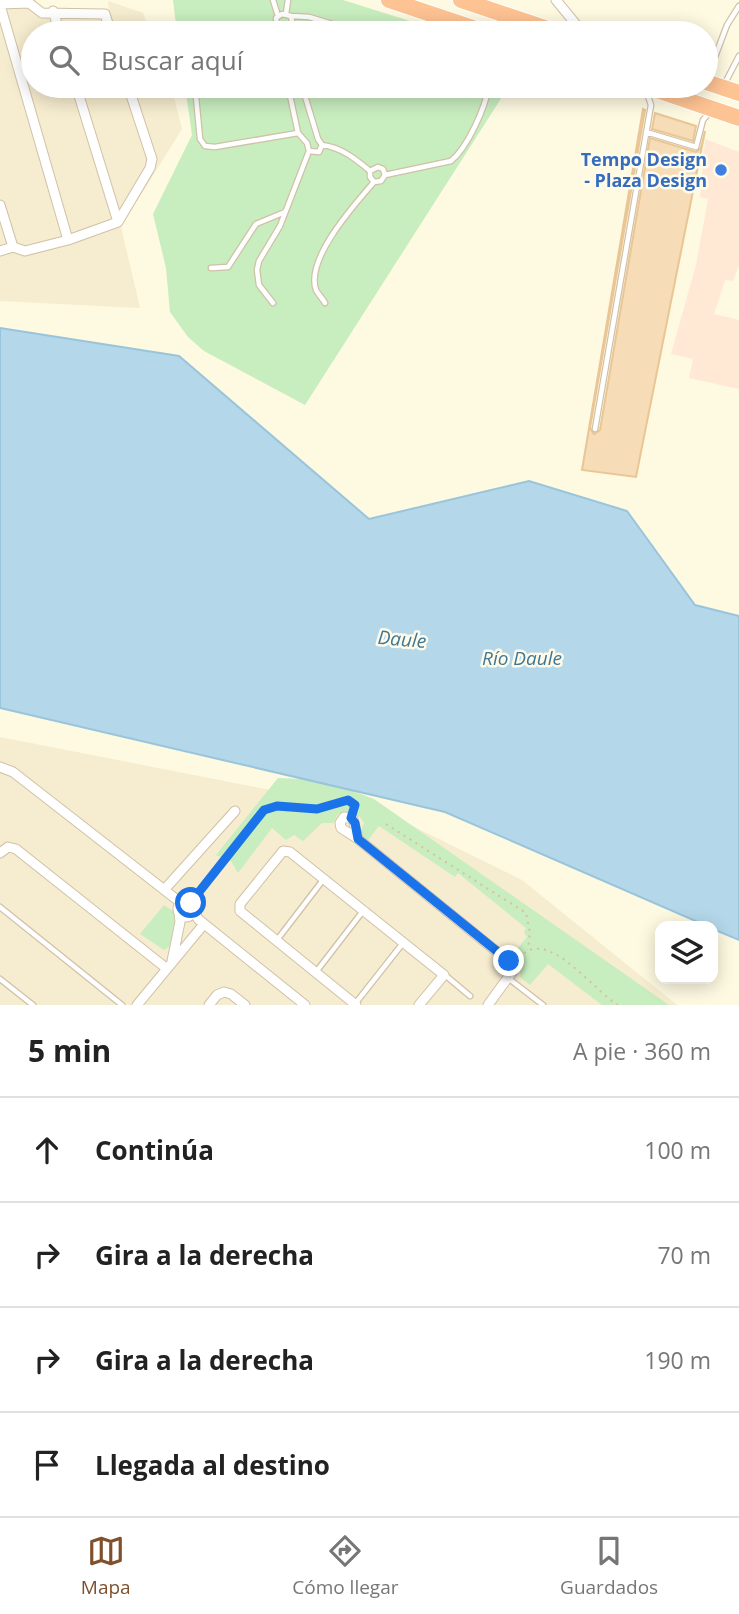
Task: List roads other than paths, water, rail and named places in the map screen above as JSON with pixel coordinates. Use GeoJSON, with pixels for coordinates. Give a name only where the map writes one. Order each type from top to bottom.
{"type":"FeatureCollection","features":[{"type":"Feature","properties":{"kind":"highway"},"geometry":{"type":"LineString","coordinates":[[389,0],[452,21]]}},
{"type":"Feature","properties":{"kind":"highway"},"geometry":{"type":"LineString","coordinates":[[461,0],[524,21]]}},
{"type":"Feature","properties":{"kind":"highway"},"geometry":{"type":"LineString","coordinates":[[718,88],[739,93]]}},
{"type":"Feature","properties":{"kind":"highway"},"geometry":{"type":"LineString","coordinates":[[713,98],[739,118]]}},
{"type":"Feature","properties":{"kind":"street"},"geometry":{"type":"LineString","coordinates":[[556,0],[573,21]]}},
{"type":"Feature","properties":{"kind":"street"},"geometry":{"type":"LineString","coordinates":[[21,77],[0,4],[29,3],[42,13],[53,11],[105,14],[107,21]]}},
{"type":"Feature","properties":{"kind":"street"},"geometry":{"type":"LineString","coordinates":[[53,11],[56,21]]}},
{"type":"Feature","properties":{"kind":"street"},"geometry":{"type":"LineString","coordinates":[[27,98],[68,240]]}},
{"type":"Feature","properties":{"kind":"street"},"geometry":{"type":"LineString","coordinates":[[80,98],[118,222]]}},
{"type":"Feature","properties":{"kind":"street"},"geometry":{"type":"LineString","coordinates":[[0,251],[13,247],[25,251],[68,240],[118,222],[152,163],[132,98]]}},
{"type":"Feature","properties":{"kind":"street"},"geometry":{"type":"LineString","coordinates":[[0,205],[13,247]]}},
{"type":"Feature","properties":{"kind":"street"},"geometry":{"type":"LineString","coordinates":[[0,767],[13,772],[189,909],[305,1005]]}},
{"type":"Feature","properties":{"kind":"street"},"geometry":{"type":"LineString","coordinates":[[164,890],[235,811]]}},
{"type":"Feature","properties":{"kind":"street"},"geometry":{"type":"LineString","coordinates":[[358,839],[355,823],[351,818],[342,819],[342,830],[358,839],[512,964],[513,969],[508,978],[488,1005]]}},
{"type":"Feature","properties":{"kind":"street"},"geometry":{"type":"LineString","coordinates":[[0,853],[8,847],[16,849],[169,964]]}},
{"type":"Feature","properties":{"kind":"street"},"geometry":{"type":"LineString","coordinates":[[356,1005],[239,908],[283,851],[290,852],[444,975],[419,1005]]}},
{"type":"Feature","properties":{"kind":"street"},"geometry":{"type":"LineString","coordinates":[[169,964],[180,922],[189,909]]}},
{"type":"Feature","properties":{"kind":"street"},"geometry":{"type":"LineString","coordinates":[[137,1005],[169,964],[189,909]]}},
{"type":"Feature","properties":{"kind":"street"},"geometry":{"type":"LineString","coordinates":[[209,1005],[217,995],[224,992],[232,994],[246,1005]]}},
{"type":"Feature","properties":{"kind":"lane"},"geometry":{"type":"LineString","coordinates":[[273,0],[278,16],[276,21]]}},
{"type":"Feature","properties":{"kind":"lane"},"geometry":{"type":"LineString","coordinates":[[288,0],[290,21]]}},
{"type":"Feature","properties":{"kind":"lane"},"geometry":{"type":"LineString","coordinates":[[718,48],[727,25],[739,6]]}},
{"type":"Feature","properties":{"kind":"lane"},"geometry":{"type":"LineString","coordinates":[[278,16],[309,17],[322,21]]}},
{"type":"Feature","properties":{"kind":"lane"},"geometry":{"type":"LineString","coordinates":[[722,87],[736,66],[739,56]]}},
{"type":"Feature","properties":{"kind":"lane"},"geometry":{"type":"LineString","coordinates":[[196,98],[200,139],[205,146],[215,147],[298,133]]}},
{"type":"Feature","properties":{"kind":"lane"},"geometry":{"type":"LineString","coordinates":[[273,303],[259,285],[259,261],[280,226],[309,151],[307,143],[298,133],[291,98]]}},
{"type":"Feature","properties":{"kind":"lane"},"geometry":{"type":"LineString","coordinates":[[306,98],[322,145],[341,151],[370,171]]}},
{"type":"Feature","properties":{"kind":"lane"},"geometry":{"type":"LineString","coordinates":[[385,175],[451,161],[467,142],[484,98]]}},
{"type":"Feature","properties":{"kind":"lane"},"geometry":{"type":"LineString","coordinates":[[595,429],[651,105],[648,98]]}},
{"type":"Feature","properties":{"kind":"lane"},"geometry":{"type":"LineString","coordinates":[[646,132],[696,147],[705,117],[705,98]]}},
{"type":"Feature","properties":{"kind":"lane"},"geometry":{"type":"LineString","coordinates":[[307,143],[318,138]]}},
{"type":"Feature","properties":{"kind":"lane"},"geometry":{"type":"LineString","coordinates":[[309,151],[315,154],[322,145]]}},
{"type":"Feature","properties":{"kind":"lane"},"geometry":{"type":"LineString","coordinates":[[325,303],[316,290],[319,257],[374,182],[382,181],[385,175],[383,169],[378,167],[370,171]]}},
{"type":"Feature","properties":{"kind":"lane"},"geometry":{"type":"LineString","coordinates":[[370,171],[374,182]]}},
{"type":"Feature","properties":{"kind":"lane"},"geometry":{"type":"LineString","coordinates":[[211,268],[228,267],[256,224],[286,212]]}},
{"type":"Feature","properties":{"kind":"lane"},"geometry":{"type":"LineString","coordinates":[[189,909],[264,810],[277,806],[317,809],[348,800],[355,805],[351,818]]}},
{"type":"Feature","properties":{"kind":"lane"},"geometry":{"type":"LineString","coordinates":[[276,940],[324,879]]}},
{"type":"Feature","properties":{"kind":"lane"},"geometry":{"type":"LineString","coordinates":[[0,907],[122,1005]]}},
{"type":"Feature","properties":{"kind":"lane"},"geometry":{"type":"LineString","coordinates":[[316,972],[364,910]]}},
{"type":"Feature","properties":{"kind":"lane"},"geometry":{"type":"LineString","coordinates":[[356,1005],[404,942]]}},
{"type":"Feature","properties":{"kind":"lane"},"geometry":{"type":"LineString","coordinates":[[444,975],[470,996]]}},
{"type":"Feature","properties":{"kind":"lane"},"geometry":{"type":"LineString","coordinates":[[508,978],[542,1005]]}},
{"type":"Feature","properties":{"kind":"lane"},"geometry":{"type":"LineString","coordinates":[[0,979],[33,1005]]}},
{"type":"Feature","properties":{"kind":"water","name":"Río Daule"},"geometry":{"type":"Polygon","coordinates":[[[0,328],[179,356],[369,519],[529,481],[627,511],[695,605],[739,616],[739,940],[718,931],[718,921],[696,921],[445,812],[0,708],[0,328]]]}},
{"type":"Feature","properties":{"kind":"place","name":"Tempo Design - Plaza Design"},"geometry":{"type":"Point","coordinates":[721,170]}},
{"type":"Feature","properties":{"kind":"water label","name":"Daule"},"geometry":{"type":"Point","coordinates":[402,639]}}]}
